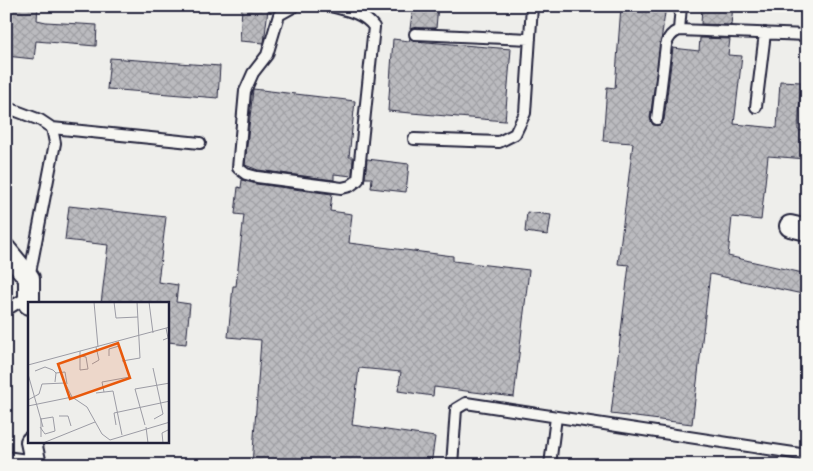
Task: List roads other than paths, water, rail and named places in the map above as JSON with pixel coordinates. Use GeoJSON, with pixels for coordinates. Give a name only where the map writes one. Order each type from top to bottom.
{"type":"FeatureCollection","features":[{"type":"Feature","properties":{"kind":"street"},"geometry":{"type":"LineString","coordinates":[[6,250],[29,292]]}},
{"type":"Feature","properties":{"kind":"lane"},"geometry":{"type":"LineString","coordinates":[[295,6],[279,15],[268,55],[253,72],[245,90],[238,168],[246,174],[257,177],[342,188],[350,186],[358,180],[374,28],[369,20],[362,16],[330,6]]}},
{"type":"Feature","properties":{"kind":"lane"},"geometry":{"type":"LineString","coordinates":[[414,139],[499,142],[515,134],[525,113],[532,6]]}},
{"type":"Feature","properties":{"kind":"lane"},"geometry":{"type":"LineString","coordinates":[[679,30],[681,6]]}},
{"type":"Feature","properties":{"kind":"lane"},"geometry":{"type":"LineString","coordinates":[[657,119],[666,45],[671,35],[679,30],[807,35]]}},
{"type":"Feature","properties":{"kind":"lane"},"geometry":{"type":"LineString","coordinates":[[756,107],[765,33]]}},
{"type":"Feature","properties":{"kind":"lane"},"geometry":{"type":"LineString","coordinates":[[415,34],[530,39]]}},
{"type":"Feature","properties":{"kind":"lane"},"geometry":{"type":"LineString","coordinates":[[6,107],[40,120],[52,128],[200,143]]}},
{"type":"Feature","properties":{"kind":"lane"},"geometry":{"type":"LineString","coordinates":[[6,310],[29,292],[55,143],[52,128]]}},
{"type":"Feature","properties":{"kind":"lane"},"geometry":{"type":"LineString","coordinates":[[452,465],[456,409],[466,403],[807,455]]}},
{"type":"Feature","properties":{"kind":"lane"},"geometry":{"type":"LineString","coordinates":[[550,465],[556,416]]}},
{"type":"Feature","properties":{"kind":"lane"},"geometry":{"type":"LineString","coordinates":[[6,457],[34,456]]}}]}
